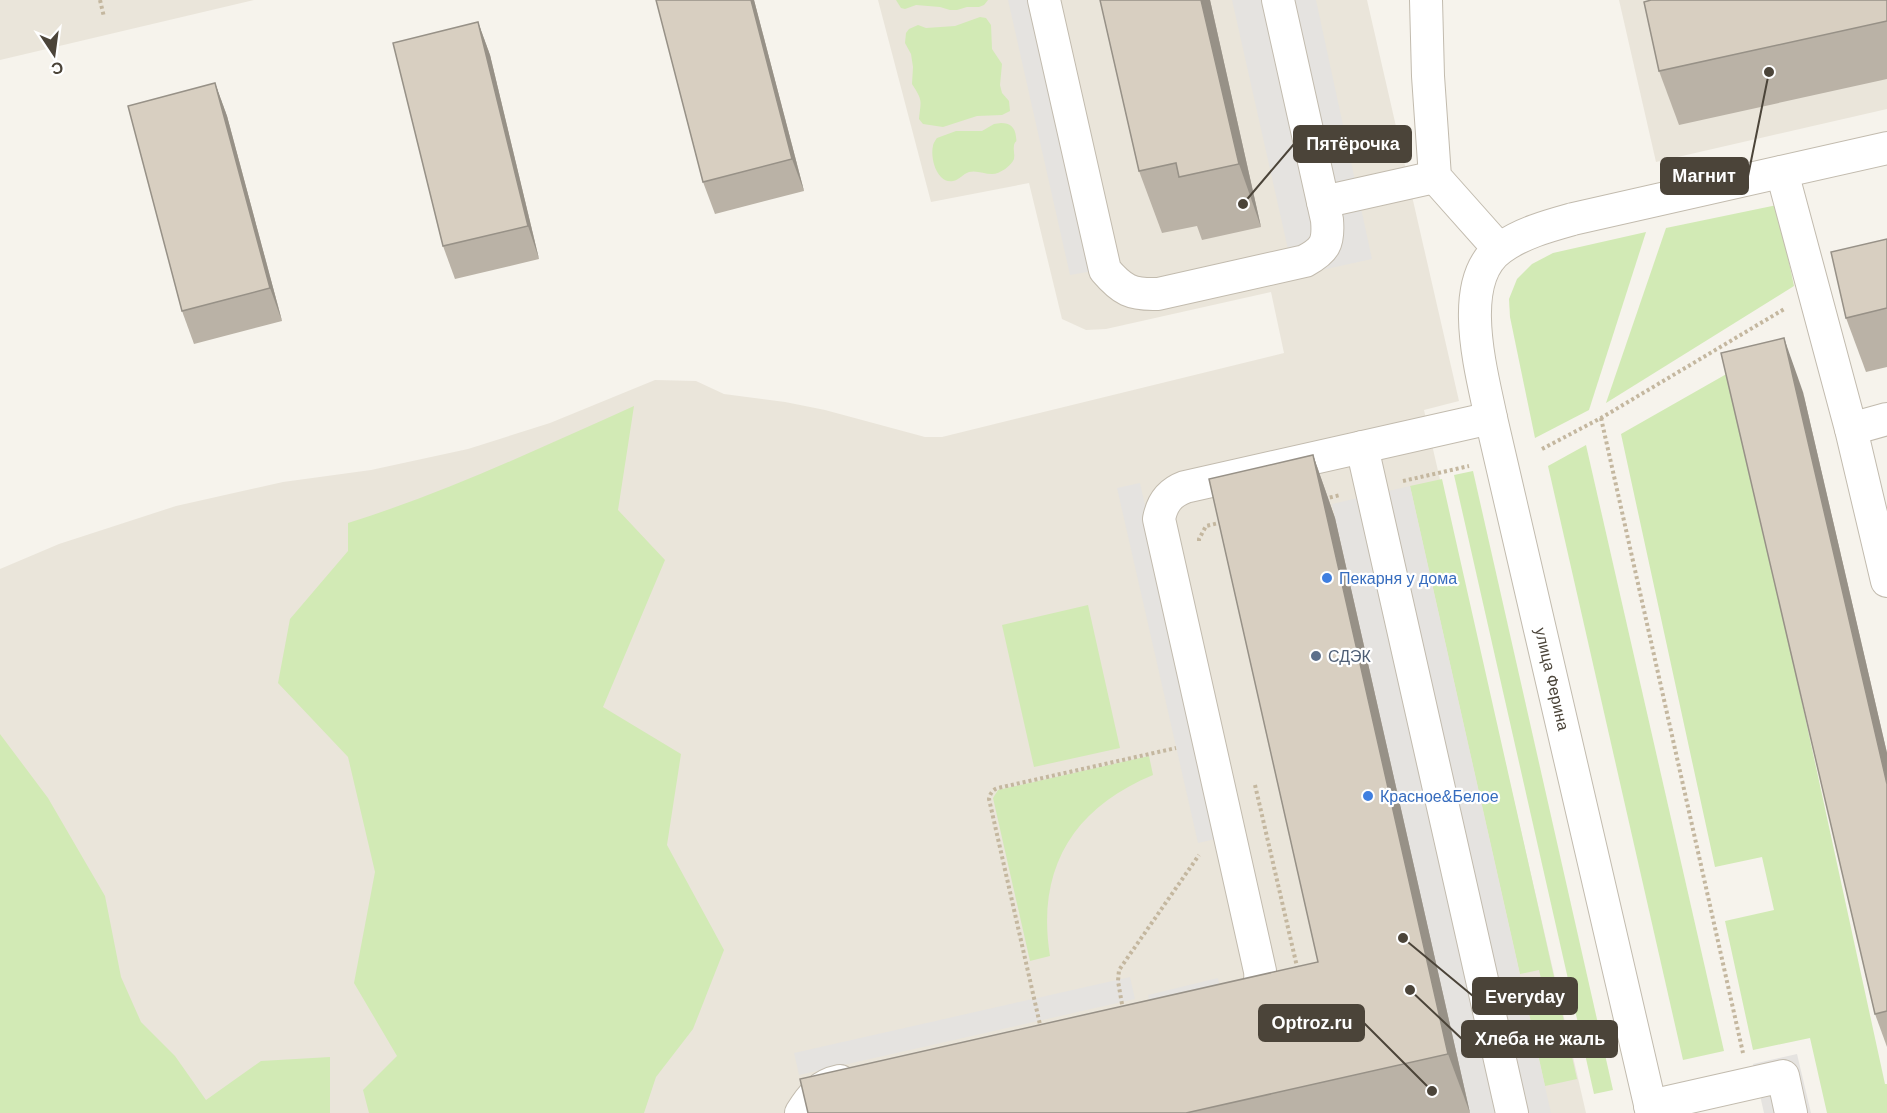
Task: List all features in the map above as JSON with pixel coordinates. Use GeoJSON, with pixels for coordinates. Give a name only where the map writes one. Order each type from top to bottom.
{"type":"FeatureCollection","features":[{"type":"Feature","properties":{"kind":"street"},"geometry":{"type":"LineString","coordinates":[[1044,0],[1105,270],[1117,284],[1140,295],[1158,294],[1305,261],[1318,254],[1325,245],[1329,233],[1278,0]]}},
{"type":"Feature","properties":{"kind":"street"},"geometry":{"type":"LineString","coordinates":[[1426,0],[1428,76],[1435,177],[1499,249],[1532,231],[1573,219],[1887,148]]}},
{"type":"Feature","properties":{"kind":"street"},"geometry":{"type":"LineString","coordinates":[[1782,172],[1851,429],[1887,581]]}},
{"type":"Feature","properties":{"kind":"street"},"geometry":{"type":"LineString","coordinates":[[1323,202],[1435,177]]}},
{"type":"Feature","properties":{"kind":"street","name":"улица Ферина"},"geometry":{"type":"LineString","coordinates":[[1499,249],[1483,269],[1475,299],[1475,340],[1651,1110]]}},
{"type":"Feature","properties":{"kind":"street"},"geometry":{"type":"LineString","coordinates":[[1204,1016],[1247,1004],[1257,993],[1261,979],[1159,519],[1164,503],[1176,491],[1185,488],[1491,418]]}},
{"type":"Feature","properties":{"kind":"street"},"geometry":{"type":"LineString","coordinates":[[1851,429],[1887,419]]}},
{"type":"Feature","properties":{"kind":"street"},"geometry":{"type":"LineString","coordinates":[[1362,447],[1512,1113]]}},
{"type":"Feature","properties":{"kind":"street"},"geometry":{"type":"LineString","coordinates":[[801,1113],[822,1087],[865,1076]]}},
{"type":"Feature","properties":{"kind":"street"},"geometry":{"type":"LineString","coordinates":[[1651,1110],[1783,1076],[1791,1113]]}},
{"type":"Feature","properties":{"kind":"path"},"geometry":{"type":"LineString","coordinates":[[100,0],[104,17]]}},
{"type":"Feature","properties":{"kind":"path"},"geometry":{"type":"LineString","coordinates":[[1542,449],[1601,418],[1813,292]]}},
{"type":"Feature","properties":{"kind":"path"},"geometry":{"type":"LineString","coordinates":[[1601,418],[1750,1083]]}},
{"type":"Feature","properties":{"kind":"path"},"geometry":{"type":"LineString","coordinates":[[1408,480],[1475,464]]}},
{"type":"Feature","properties":{"kind":"path"},"geometry":{"type":"LineString","coordinates":[[1319,500],[1330,497]]}},
{"type":"Feature","properties":{"kind":"path"},"geometry":{"type":"LineString","coordinates":[[1199,539],[1206,526],[1229,521]]}},
{"type":"Feature","properties":{"kind":"path"},"geometry":{"type":"LineString","coordinates":[[1042,1035],[988,799],[991,792],[998,788],[1209,740]]}},
{"type":"Feature","properties":{"kind":"path"},"geometry":{"type":"LineString","coordinates":[[1125,1022],[1118,981],[1119,970],[1201,851],[1212,845],[1232,840]]}},
{"type":"Feature","properties":{"kind":"shaded area"},"geometry":{"type":"Polygon","coordinates":[[[0,0],[254,0],[0,60],[0,0]]]}},
{"type":"Feature","properties":{"kind":"shaded area"},"geometry":{"type":"Polygon","coordinates":[[[878,0],[1367,0],[1459,401],[1424,410],[1586,1113],[0,1113],[0,569],[59,544],[176,506],[283,482],[371,470],[468,449],[550,423],[655,380],[696,381],[724,394],[785,402],[825,410],[925,437],[942,437],[1284,353],[1271,292],[1106,329],[1086,330],[1062,319],[1029,183],[931,202],[878,0]]]}},
{"type":"Feature","properties":{"kind":"shaded area"},"geometry":{"type":"Polygon","coordinates":[[[1008,0],[1032,0],[1093,271],[1070,275],[1008,0]]]}},
{"type":"Feature","properties":{"kind":"shaded area"},"geometry":{"type":"Polygon","coordinates":[[[1232,0],[1316,0],[1372,259],[1294,276],[1232,0]]]}},
{"type":"Feature","properties":{"kind":"shaded area"},"geometry":{"type":"Polygon","coordinates":[[[1619,0],[1887,0],[1887,109],[1656,162],[1619,0]]]}},
{"type":"Feature","properties":{"kind":"shaded area"},"geometry":{"type":"Polygon","coordinates":[[[1140,483],[1220,838],[1198,843],[1117,488],[1140,483]]]}},
{"type":"Feature","properties":{"kind":"shaded area"},"geometry":{"type":"Polygon","coordinates":[[[1410,486],[1551,1113],[1469,1113],[1332,504],[1410,486]]]}},
{"type":"Feature","properties":{"kind":"shaded area"},"geometry":{"type":"Polygon","coordinates":[[[1130,977],[1135,999],[799,1075],[794,1053],[1130,977]]]}},
{"type":"Feature","properties":{"kind":"shaded area"},"geometry":{"type":"Polygon","coordinates":[[[1218,978],[1223,1000],[1153,1016],[1148,995],[1218,978]]]}},
{"type":"Feature","properties":{"kind":"shaded area"},"geometry":{"type":"Polygon","coordinates":[[[1797,1054],[1811,1113],[1764,1113],[1753,1064],[1797,1054]]]}},
{"type":"Feature","properties":{"kind":"green space"},"geometry":{"type":"Polygon","coordinates":[[[896,0],[988,0],[979,7],[950,10],[916,5],[905,9],[901,8],[896,0]]]}},
{"type":"Feature","properties":{"kind":"green space"},"geometry":{"type":"Polygon","coordinates":[[[980,17],[986,18],[991,25],[992,49],[1002,64],[1000,85],[1002,93],[1009,101],[1010,111],[1002,115],[977,116],[943,127],[923,124],[919,119],[920,98],[912,84],[913,67],[911,54],[905,43],[906,33],[918,25],[926,28],[955,26],[980,17]]]}},
{"type":"Feature","properties":{"kind":"green space"},"geometry":{"type":"Polygon","coordinates":[[[1001,123],[1012,126],[1016,137],[1014,159],[1008,167],[995,174],[969,172],[953,181],[947,181],[939,174],[932,151],[937,138],[956,131],[982,131],[1001,123]]]}},
{"type":"Feature","properties":{"kind":"green space"},"geometry":{"type":"Polygon","coordinates":[[[1777,205],[1794,286],[1606,403],[1666,228],[1777,205]]]}},
{"type":"Feature","properties":{"kind":"green space"},"geometry":{"type":"Polygon","coordinates":[[[1646,232],[1589,410],[1535,438],[1510,317],[1509,299],[1517,279],[1532,264],[1553,253],[1646,232]]]}},
{"type":"Feature","properties":{"kind":"green space"},"geometry":{"type":"Polygon","coordinates":[[[1730,372],[1885,1084],[1887,1084],[1887,1113],[1827,1113],[1810,1038],[1753,1050],[1725,921],[1774,910],[1762,857],[1715,867],[1621,434],[1730,372]]]}},
{"type":"Feature","properties":{"kind":"green space"},"geometry":{"type":"Polygon","coordinates":[[[634,406],[618,510],[665,560],[603,707],[681,754],[667,845],[724,950],[693,1029],[656,1077],[644,1113],[369,1113],[363,1090],[397,1056],[354,983],[375,872],[348,757],[278,683],[290,619],[348,551],[348,523],[421,498],[634,406]]]}},
{"type":"Feature","properties":{"kind":"green space"},"geometry":{"type":"Polygon","coordinates":[[[1586,445],[1724,1051],[1683,1060],[1548,466],[1586,445]]]}},
{"type":"Feature","properties":{"kind":"green space"},"geometry":{"type":"Polygon","coordinates":[[[1473,471],[1613,1090],[1594,1094],[1454,475],[1473,471]]]}},
{"type":"Feature","properties":{"kind":"green space"},"geometry":{"type":"Polygon","coordinates":[[[1442,479],[1577,1079],[1545,1086],[1529,1013],[1548,1008],[1539,970],[1520,974],[1410,486],[1442,479]]]}},
{"type":"Feature","properties":{"kind":"green space"},"geometry":{"type":"Polygon","coordinates":[[[1088,605],[1120,748],[1034,767],[1002,625],[1088,605]]]}},
{"type":"Feature","properties":{"kind":"green space"},"geometry":{"type":"Polygon","coordinates":[[[0,734],[48,798],[105,896],[121,977],[141,1022],[175,1056],[206,1100],[261,1061],[330,1057],[330,1113],[0,1113],[0,734]]]}},
{"type":"Feature","properties":{"kind":"green space"},"geometry":{"type":"Polygon","coordinates":[[[1149,756],[1153,775],[1125,789],[1101,805],[1066,845],[1055,869],[1049,896],[1047,925],[1050,956],[1030,961],[993,798],[998,790],[1149,756]]]}},
{"type":"Feature","properties":{"kind":"building"},"geometry":{"type":"Polygon","coordinates":[[[656,0],[751,0],[792,159],[703,182],[656,0]]]}},
{"type":"Feature","properties":{"kind":"building"},"geometry":{"type":"Polygon","coordinates":[[[1100,0],[1201,0],[1239,164],[1179,177],[1176,163],[1139,171],[1100,0]]]}},
{"type":"Feature","properties":{"kind":"building"},"geometry":{"type":"Polygon","coordinates":[[[1651,0],[1887,0],[1887,21],[1659,71],[1644,2],[1651,0]]]}},
{"type":"Feature","properties":{"kind":"building"},"geometry":{"type":"Polygon","coordinates":[[[478,22],[528,226],[443,246],[393,43],[478,22]]]}},
{"type":"Feature","properties":{"kind":"building"},"geometry":{"type":"Polygon","coordinates":[[[215,83],[270,288],[182,311],[128,106],[215,83]]]}},
{"type":"Feature","properties":{"kind":"building"},"geometry":{"type":"Polygon","coordinates":[[[1887,239],[1887,308],[1846,318],[1831,252],[1887,239]]]}},
{"type":"Feature","properties":{"kind":"building"},"geometry":{"type":"Polygon","coordinates":[[[1784,338],[1887,784],[1887,1011],[1875,1014],[1721,353],[1784,338]]]}},
{"type":"Feature","properties":{"kind":"building"},"geometry":{"type":"Polygon","coordinates":[[[1313,455],[1448,1054],[1186,1113],[808,1113],[800,1079],[1318,962],[1209,479],[1313,455]]]}},
{"type":"Feature","properties":{"kind":"place","name":"Магнит"},"geometry":{"type":"Point","coordinates":[1769,72]}},
{"type":"Feature","properties":{"kind":"place","name":"Пятёрочка"},"geometry":{"type":"Point","coordinates":[1243,204]}},
{"type":"Feature","properties":{"kind":"place","name":"Пекарня у дома"},"geometry":{"type":"Point","coordinates":[1327,578]}},
{"type":"Feature","properties":{"kind":"place","name":"СДЭК"},"geometry":{"type":"Point","coordinates":[1316,656]}},
{"type":"Feature","properties":{"kind":"place","name":"Красное&Белое"},"geometry":{"type":"Point","coordinates":[1368,796]}},
{"type":"Feature","properties":{"kind":"place","name":"Everyday"},"geometry":{"type":"Point","coordinates":[1403,938]}},
{"type":"Feature","properties":{"kind":"place","name":"Хлеба не жаль"},"geometry":{"type":"Point","coordinates":[1410,990]}},
{"type":"Feature","properties":{"kind":"place","name":"Optroz.ru"},"geometry":{"type":"Point","coordinates":[1432,1091]}}]}
